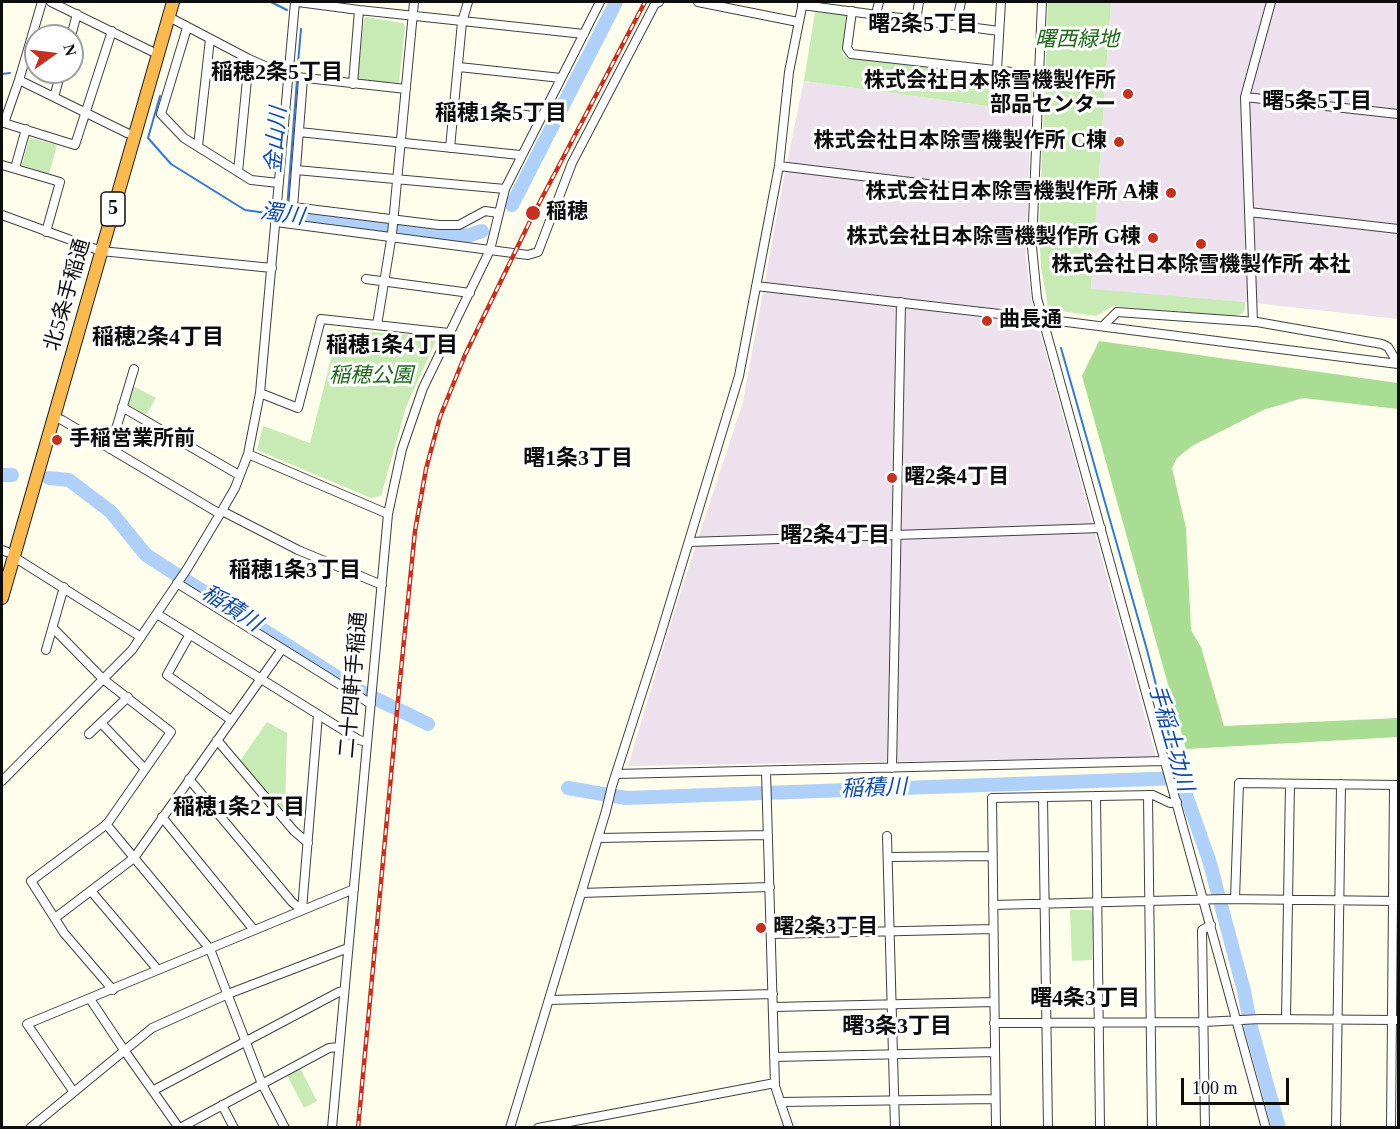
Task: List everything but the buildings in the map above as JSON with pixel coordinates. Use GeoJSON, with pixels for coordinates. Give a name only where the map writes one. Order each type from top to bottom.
{"type":"FeatureCollection","features":[{"type":"Feature","properties":{"kind":"highway","name":"北5条手稲通"},"geometry":{"type":"LineString","coordinates":[[2,598],[7,553],[54,417],[128,132],[165,2]]}},
{"type":"Feature","properties":{"kind":"highway","name":"北5条手稲通"},"geometry":{"type":"LineString","coordinates":[[2,570],[173,2]]}},
{"type":"Feature","properties":{"kind":"street"},"geometry":{"type":"LineString","coordinates":[[42,2],[4,123],[75,145],[112,31]]}},
{"type":"Feature","properties":{"kind":"street"},"geometry":{"type":"LineString","coordinates":[[51,2],[151,51]]}},
{"type":"Feature","properties":{"kind":"street"},"geometry":{"type":"LineString","coordinates":[[498,213],[485,211],[459,225],[439,225],[393,222],[293,207],[299,132],[296,2],[584,34]]}},
{"type":"Feature","properties":{"kind":"street"},"geometry":{"type":"LineString","coordinates":[[377,325],[392,236],[414,2]]}},
{"type":"Feature","properties":{"kind":"street"},"geometry":{"type":"LineString","coordinates":[[450,148],[462,22],[468,2]]}},
{"type":"Feature","properties":{"kind":"street","name":"二十四軒手稲通"},"geometry":{"type":"LineString","coordinates":[[332,1128],[388,514],[402,449],[423,387],[490,250],[505,189],[520,155],[600,2]]}},
{"type":"Feature","properties":{"kind":"street"},"geometry":{"type":"LineString","coordinates":[[276,216],[490,250],[528,255],[538,252],[572,163],[659,2]]}},
{"type":"Feature","properties":{"kind":"street"},"geometry":{"type":"LineString","coordinates":[[698,2],[798,22]]}},
{"type":"Feature","properties":{"kind":"street"},"geometry":{"type":"LineString","coordinates":[[876,14],[879,2]]}},
{"type":"Feature","properties":{"kind":"street"},"geometry":{"type":"LineString","coordinates":[[916,20],[919,2]]}},
{"type":"Feature","properties":{"kind":"street"},"geometry":{"type":"LineString","coordinates":[[956,25],[961,2]]}},
{"type":"Feature","properties":{"kind":"street"},"geometry":{"type":"LineString","coordinates":[[997,70],[1000,2]]}},
{"type":"Feature","properties":{"kind":"street"},"geometry":{"type":"LineString","coordinates":[[1042,2],[1032,247],[1037,298],[1165,762],[1207,900],[1211,925],[1240,1020],[1266,1128]]}},
{"type":"Feature","properties":{"kind":"street"},"geometry":{"type":"LineString","coordinates":[[1253,322],[1245,97],[1271,2]]}},
{"type":"Feature","properties":{"kind":"street"},"geometry":{"type":"LineString","coordinates":[[510,1128],[612,786],[739,376],[779,166],[789,72],[803,3],[838,6],[852,11],[999,31]]}},
{"type":"Feature","properties":{"kind":"street"},"geometry":{"type":"LineString","coordinates":[[353,84],[359,10]]}},
{"type":"Feature","properties":{"kind":"street"},"geometry":{"type":"LineString","coordinates":[[852,11],[847,48],[852,54],[1039,75]]}},
{"type":"Feature","properties":{"kind":"street"},"geometry":{"type":"LineString","coordinates":[[74,24],[77,14]]}},
{"type":"Feature","properties":{"kind":"street"},"geometry":{"type":"LineString","coordinates":[[169,17],[249,59],[297,78],[406,88]]}},
{"type":"Feature","properties":{"kind":"street"},"geometry":{"type":"LineString","coordinates":[[187,28],[161,114],[184,138],[251,180],[279,183]]}},
{"type":"Feature","properties":{"kind":"street"},"geometry":{"type":"LineString","coordinates":[[198,146],[210,39]]}},
{"type":"Feature","properties":{"kind":"street"},"geometry":{"type":"LineString","coordinates":[[238,172],[249,59]]}},
{"type":"Feature","properties":{"kind":"street"},"geometry":{"type":"LineString","coordinates":[[459,67],[561,78]]}},
{"type":"Feature","properties":{"kind":"street"},"geometry":{"type":"LineString","coordinates":[[2,781],[132,650],[187,569],[235,489],[248,454],[260,393],[279,183],[297,78]]}},
{"type":"Feature","properties":{"kind":"street"},"geometry":{"type":"LineString","coordinates":[[19,80],[128,132]]}},
{"type":"Feature","properties":{"kind":"street"},"geometry":{"type":"LineString","coordinates":[[54,97],[58,84]]}},
{"type":"Feature","properties":{"kind":"street"},"geometry":{"type":"LineString","coordinates":[[1245,97],[1398,114]]}},
{"type":"Feature","properties":{"kind":"street"},"geometry":{"type":"LineString","coordinates":[[455,106],[541,117]]}},
{"type":"Feature","properties":{"kind":"street"},"geometry":{"type":"LineString","coordinates":[[15,168],[26,129]]}},
{"type":"Feature","properties":{"kind":"street"},"geometry":{"type":"LineString","coordinates":[[299,132],[520,155]]}},
{"type":"Feature","properties":{"kind":"street"},"geometry":{"type":"LineString","coordinates":[[2,165],[60,182],[46,232]]}},
{"type":"Feature","properties":{"kind":"street"},"geometry":{"type":"LineString","coordinates":[[779,166],[1034,198]]}},
{"type":"Feature","properties":{"kind":"street"},"geometry":{"type":"LineString","coordinates":[[296,170],[505,189]]}},
{"type":"Feature","properties":{"kind":"street"},"geometry":{"type":"LineString","coordinates":[[1249,212],[1398,229]]}},
{"type":"Feature","properties":{"kind":"street"},"geometry":{"type":"LineString","coordinates":[[2,215],[97,250],[272,268]]}},
{"type":"Feature","properties":{"kind":"street"},"geometry":{"type":"LineString","coordinates":[[366,279],[470,293]]}},
{"type":"Feature","properties":{"kind":"street"},"geometry":{"type":"LineString","coordinates":[[756,286],[1103,326],[1398,364]]}},
{"type":"Feature","properties":{"kind":"street"},"geometry":{"type":"LineString","coordinates":[[892,768],[901,302]]}},
{"type":"Feature","properties":{"kind":"street"},"geometry":{"type":"LineString","coordinates":[[1103,326],[1117,312],[1253,322],[1382,344],[1388,347],[1398,364]]}},
{"type":"Feature","properties":{"kind":"street"},"geometry":{"type":"LineString","coordinates":[[260,393],[298,408],[321,319],[449,333]]}},
{"type":"Feature","properties":{"kind":"street"},"geometry":{"type":"LineString","coordinates":[[110,449],[134,369]]}},
{"type":"Feature","properties":{"kind":"street"},"geometry":{"type":"LineString","coordinates":[[122,407],[239,475]]}},
{"type":"Feature","properties":{"kind":"street"},"geometry":{"type":"LineString","coordinates":[[54,417],[221,513],[298,550],[382,585]]}},
{"type":"Feature","properties":{"kind":"street"},"geometry":{"type":"LineString","coordinates":[[248,454],[388,514]]}},
{"type":"Feature","properties":{"kind":"street"},"geometry":{"type":"LineString","coordinates":[[689,542],[1101,528]]}},
{"type":"Feature","properties":{"kind":"street"},"geometry":{"type":"LineString","coordinates":[[7,553],[141,637]]}},
{"type":"Feature","properties":{"kind":"street"},"geometry":{"type":"LineString","coordinates":[[178,582],[282,649],[371,702]]}},
{"type":"Feature","properties":{"kind":"street"},"geometry":{"type":"LineString","coordinates":[[46,650],[64,587]]}},
{"type":"Feature","properties":{"kind":"street"},"geometry":{"type":"LineString","coordinates":[[157,614],[359,740],[367,742]]}},
{"type":"Feature","properties":{"kind":"street"},"geometry":{"type":"LineString","coordinates":[[52,628],[103,679],[171,732],[106,824],[31,880],[64,933],[113,990]]}},
{"type":"Feature","properties":{"kind":"street"},"geometry":{"type":"LineString","coordinates":[[190,634],[167,675],[231,720]]}},
{"type":"Feature","properties":{"kind":"street"},"geometry":{"type":"LineString","coordinates":[[55,918],[134,858],[282,649]]}},
{"type":"Feature","properties":{"kind":"street"},"geometry":{"type":"LineString","coordinates":[[89,734],[128,697]]}},
{"type":"Feature","properties":{"kind":"street"},"geometry":{"type":"LineString","coordinates":[[302,910],[318,715]]}},
{"type":"Feature","properties":{"kind":"street"},"geometry":{"type":"LineString","coordinates":[[101,723],[145,769]]}},
{"type":"Feature","properties":{"kind":"street"},"geometry":{"type":"LineString","coordinates":[[217,740],[294,831],[308,843]]}},
{"type":"Feature","properties":{"kind":"street"},"geometry":{"type":"LineString","coordinates":[[616,774],[1165,762]]}},
{"type":"Feature","properties":{"kind":"street"},"geometry":{"type":"LineString","coordinates":[[766,771],[775,1083],[789,1128]]}},
{"type":"Feature","properties":{"kind":"street"},"geometry":{"type":"LineString","coordinates":[[189,779],[292,902],[302,910]]}},
{"type":"Feature","properties":{"kind":"street"},"geometry":{"type":"LineString","coordinates":[[1231,899],[1239,783],[1396,784],[1395,1020],[1391,1128]]}},
{"type":"Feature","properties":{"kind":"street"},"geometry":{"type":"LineString","coordinates":[[1286,1019],[1290,784]]}},
{"type":"Feature","properties":{"kind":"street"},"geometry":{"type":"LineString","coordinates":[[1336,1128],[1341,784]]}},
{"type":"Feature","properties":{"kind":"street"},"geometry":{"type":"LineString","coordinates":[[1148,795],[1152,1128]]}},
{"type":"Feature","properties":{"kind":"street"},"geometry":{"type":"LineString","coordinates":[[996,1128],[992,798],[1153,795],[1170,803],[1177,802]]}},
{"type":"Feature","properties":{"kind":"street"},"geometry":{"type":"LineString","coordinates":[[1096,796],[1100,1128]]}},
{"type":"Feature","properties":{"kind":"street"},"geometry":{"type":"LineString","coordinates":[[1043,797],[1048,1128]]}},
{"type":"Feature","properties":{"kind":"street"},"geometry":{"type":"LineString","coordinates":[[162,817],[254,930]]}},
{"type":"Feature","properties":{"kind":"street"},"geometry":{"type":"LineString","coordinates":[[106,824],[210,949],[262,1084],[285,1128]]}},
{"type":"Feature","properties":{"kind":"street"},"geometry":{"type":"LineString","coordinates":[[598,838],[768,835]]}},
{"type":"Feature","properties":{"kind":"street"},"geometry":{"type":"LineString","coordinates":[[887,836],[895,1128]]}},
{"type":"Feature","properties":{"kind":"street"},"geometry":{"type":"LineString","coordinates":[[888,857],[992,856]]}},
{"type":"Feature","properties":{"kind":"street"},"geometry":{"type":"LineString","coordinates":[[581,893],[770,887]]}},
{"type":"Feature","properties":{"kind":"street"},"geometry":{"type":"LineString","coordinates":[[73,1091],[27,1024],[354,889]]}},
{"type":"Feature","properties":{"kind":"street"},"geometry":{"type":"LineString","coordinates":[[91,891],[158,970]]}},
{"type":"Feature","properties":{"kind":"street"},"geometry":{"type":"LineString","coordinates":[[993,905],[1231,899],[1396,901]]}},
{"type":"Feature","properties":{"kind":"street"},"geometry":{"type":"LineString","coordinates":[[1205,1128],[1202,930],[1211,925]]}},
{"type":"Feature","properties":{"kind":"street"},"geometry":{"type":"LineString","coordinates":[[771,934],[993,929]]}},
{"type":"Feature","properties":{"kind":"street"},"geometry":{"type":"LineString","coordinates":[[30,1128],[152,1028],[228,994],[348,948]]}},
{"type":"Feature","properties":{"kind":"street"},"geometry":{"type":"LineString","coordinates":[[154,1090],[344,991]]}},
{"type":"Feature","properties":{"kind":"street"},"geometry":{"type":"LineString","coordinates":[[549,1000],[773,994]]}},
{"type":"Feature","properties":{"kind":"street"},"geometry":{"type":"LineString","coordinates":[[90,999],[180,1128],[329,1048],[339,1047]]}},
{"type":"Feature","properties":{"kind":"street"},"geometry":{"type":"LineString","coordinates":[[773,1007],[994,1002]]}},
{"type":"Feature","properties":{"kind":"street"},"geometry":{"type":"LineString","coordinates":[[994,1023],[1204,1022],[1260,1019],[1395,1020]]}},
{"type":"Feature","properties":{"kind":"street"},"geometry":{"type":"LineString","coordinates":[[774,1057],[995,1052]]}},
{"type":"Feature","properties":{"kind":"street"},"geometry":{"type":"LineString","coordinates":[[538,1128],[775,1083]]}},
{"type":"Feature","properties":{"kind":"street"},"geometry":{"type":"LineString","coordinates":[[780,1102],[995,1099]]}},
{"type":"Feature","properties":{"kind":"street"},"geometry":{"type":"LineString","coordinates":[[222,1105],[234,1128]]}},
{"type":"Feature","properties":{"kind":"shaded area"},"geometry":{"type":"Polygon","coordinates":[[[1111,2],[1398,2],[1398,319],[1245,302],[1091,290],[1111,2]]]}},
{"type":"Feature","properties":{"kind":"shaded area"},"geometry":{"type":"Polygon","coordinates":[[[804,81],[1031,112],[1026,259],[1032,303],[1156,757],[628,766],[677,603],[743,402],[804,81]]]}},
{"type":"Feature","properties":{"kind":"green space","name":"曙西緑地"},"geometry":{"type":"Polygon","coordinates":[[[1048,2],[1111,2],[1091,289],[1245,302],[1242,314],[1234,316],[1113,306],[1096,316],[1052,310],[1048,306],[1041,267],[1039,234],[1048,2]]]}},
{"type":"Feature","properties":{"kind":"green space"},"geometry":{"type":"Polygon","coordinates":[[[815,12],[846,15],[842,53],[847,58],[1033,80],[1031,112],[804,81],[815,12]]]}},
{"type":"Feature","properties":{"kind":"green space"},"geometry":{"type":"Polygon","coordinates":[[[366,17],[403,23],[405,27],[399,83],[358,78],[366,17]]]}},
{"type":"Feature","properties":{"kind":"green space"},"geometry":{"type":"Polygon","coordinates":[[[31,138],[57,145],[49,174],[22,165],[31,138]]]}},
{"type":"Feature","properties":{"kind":"green space","name":"稲穂公園"},"geometry":{"type":"Polygon","coordinates":[[[338,330],[438,336],[406,407],[381,496],[371,498],[257,450],[263,426],[310,443],[338,330]]]}},
{"type":"Feature","properties":{"kind":"green space"},"geometry":{"type":"Polygon","coordinates":[[[1099,341],[1398,383],[1398,409],[1303,398],[1263,410],[1192,446],[1177,458],[1172,468],[1186,528],[1191,630],[1201,647],[1224,726],[1398,718],[1398,737],[1186,749],[1082,376],[1099,341]]]}},
{"type":"Feature","properties":{"kind":"green space"},"geometry":{"type":"Polygon","coordinates":[[[133,386],[156,398],[146,415],[128,404],[133,386]]]}},
{"type":"Feature","properties":{"kind":"green space"},"geometry":{"type":"Polygon","coordinates":[[[267,722],[287,733],[285,812],[240,761],[267,722]]]}},
{"type":"Feature","properties":{"kind":"green space"},"geometry":{"type":"Polygon","coordinates":[[[1070,910],[1091,910],[1093,916],[1092,960],[1072,961],[1070,910]]]}},
{"type":"Feature","properties":{"kind":"green space"},"geometry":{"type":"Polygon","coordinates":[[[300,1068],[317,1101],[304,1108],[287,1075],[300,1068]]]}},
{"type":"Feature","properties":{"kind":"waterway","name":"金山川"},"geometry":{"type":"LineString","coordinates":[[271,2],[287,10]]}},
{"type":"Feature","properties":{"kind":"waterway","name":"濁川"},"geometry":{"type":"LineString","coordinates":[[512,205],[616,2]]}},
{"type":"Feature","properties":{"kind":"waterway","name":"金山川"},"geometry":{"type":"LineString","coordinates":[[297,74],[301,29]]}},
{"type":"Feature","properties":{"kind":"waterway","name":"濁川"},"geometry":{"type":"LineString","coordinates":[[2,74],[10,73]]}},
{"type":"Feature","properties":{"kind":"waterway","name":"金山川"},"geometry":{"type":"LineString","coordinates":[[291,216],[287,209],[297,80]]}},
{"type":"Feature","properties":{"kind":"waterway","name":"濁川"},"geometry":{"type":"LineString","coordinates":[[160,96],[148,138],[171,164],[245,210],[274,214]]}},
{"type":"Feature","properties":{"kind":"waterway","name":"濁川"},"geometry":{"type":"LineString","coordinates":[[279,215],[291,217]]}},
{"type":"Feature","properties":{"kind":"waterway","name":"濁川"},"geometry":{"type":"LineString","coordinates":[[291,217],[443,236],[470,235],[482,231]]}},
{"type":"Feature","properties":{"kind":"waterway","name":"手稲土功川"},"geometry":{"type":"LineString","coordinates":[[1061,348],[1147,650],[1180,778]]}},
{"type":"Feature","properties":{"kind":"waterway","name":"稲積川"},"geometry":{"type":"LineString","coordinates":[[4,475],[12,475]]}},
{"type":"Feature","properties":{"kind":"waterway","name":"稲積川"},"geometry":{"type":"LineString","coordinates":[[49,478],[69,480],[111,512],[146,555],[354,688],[428,724]]}},
{"type":"Feature","properties":{"kind":"waterway","name":"稲積川"},"geometry":{"type":"LineString","coordinates":[[568,788],[626,798],[1180,778],[1209,860],[1279,1128]]}},
{"type":"Feature","properties":{"kind":"railway"},"geometry":{"type":"LineString","coordinates":[[358,1128],[415,531],[426,469],[440,417],[465,355],[534,213],[645,2]]}},
{"type":"Feature","properties":{"kind":"place","name":"株式会社日本除雪機製作所 部品センター"},"geometry":{"type":"Point","coordinates":[1128,94]}},
{"type":"Feature","properties":{"kind":"place","name":"株式会社日本除雪機製作所 C棟"},"geometry":{"type":"Point","coordinates":[1119,142]}},
{"type":"Feature","properties":{"kind":"place","name":"株式会社日本除雪機製作所 A棟"},"geometry":{"type":"Point","coordinates":[1171,193]}},
{"type":"Feature","properties":{"kind":"place","name":"稲穂"},"geometry":{"type":"Point","coordinates":[533,213]}},
{"type":"Feature","properties":{"kind":"place","name":"株式会社日本除雪機製作所 G棟"},"geometry":{"type":"Point","coordinates":[1153,238]}},
{"type":"Feature","properties":{"kind":"place","name":"株式会社日本除雪機製作所 本社"},"geometry":{"type":"Point","coordinates":[1201,244]}},
{"type":"Feature","properties":{"kind":"place","name":"曲長通"},"geometry":{"type":"Point","coordinates":[987,321]}},
{"type":"Feature","properties":{"kind":"place","name":"手稲営業所前"},"geometry":{"type":"Point","coordinates":[57,440]}},
{"type":"Feature","properties":{"kind":"place","name":"曙2条4丁目"},"geometry":{"type":"Point","coordinates":[892,478]}},
{"type":"Feature","properties":{"kind":"place","name":"曙2条3丁目"},"geometry":{"type":"Point","coordinates":[761,928]}},
{"type":"Feature","properties":{"kind":"district","name":"曙2条5丁目"},"geometry":{"type":"Point","coordinates":[923,25]}},
{"type":"Feature","properties":{"kind":"district","name":"稲穂2条5丁目"},"geometry":{"type":"Point","coordinates":[277,73]}},
{"type":"Feature","properties":{"kind":"district","name":"曙5条5丁目"},"geometry":{"type":"Point","coordinates":[1317,102]}},
{"type":"Feature","properties":{"kind":"district","name":"稲穂1条5丁目"},"geometry":{"type":"Point","coordinates":[501,114]}},
{"type":"Feature","properties":{"kind":"district","name":"稲穂2条4丁目"},"geometry":{"type":"Point","coordinates":[158,338]}},
{"type":"Feature","properties":{"kind":"district","name":"稲穂1条4丁目"},"geometry":{"type":"Point","coordinates":[392,346]}},
{"type":"Feature","properties":{"kind":"district","name":"曙1条3丁目"},"geometry":{"type":"Point","coordinates":[578,459]}},
{"type":"Feature","properties":{"kind":"district","name":"曙2条4丁目"},"geometry":{"type":"Point","coordinates":[835,536]}},
{"type":"Feature","properties":{"kind":"district","name":"稲穂1条3丁目"},"geometry":{"type":"Point","coordinates":[295,571]}},
{"type":"Feature","properties":{"kind":"district","name":"稲穂1条2丁目"},"geometry":{"type":"Point","coordinates":[239,808]}},
{"type":"Feature","properties":{"kind":"district","name":"曙4条3丁目"},"geometry":{"type":"Point","coordinates":[1085,999]}},
{"type":"Feature","properties":{"kind":"district","name":"曙3条3丁目"},"geometry":{"type":"Point","coordinates":[897,1027]}}]}
